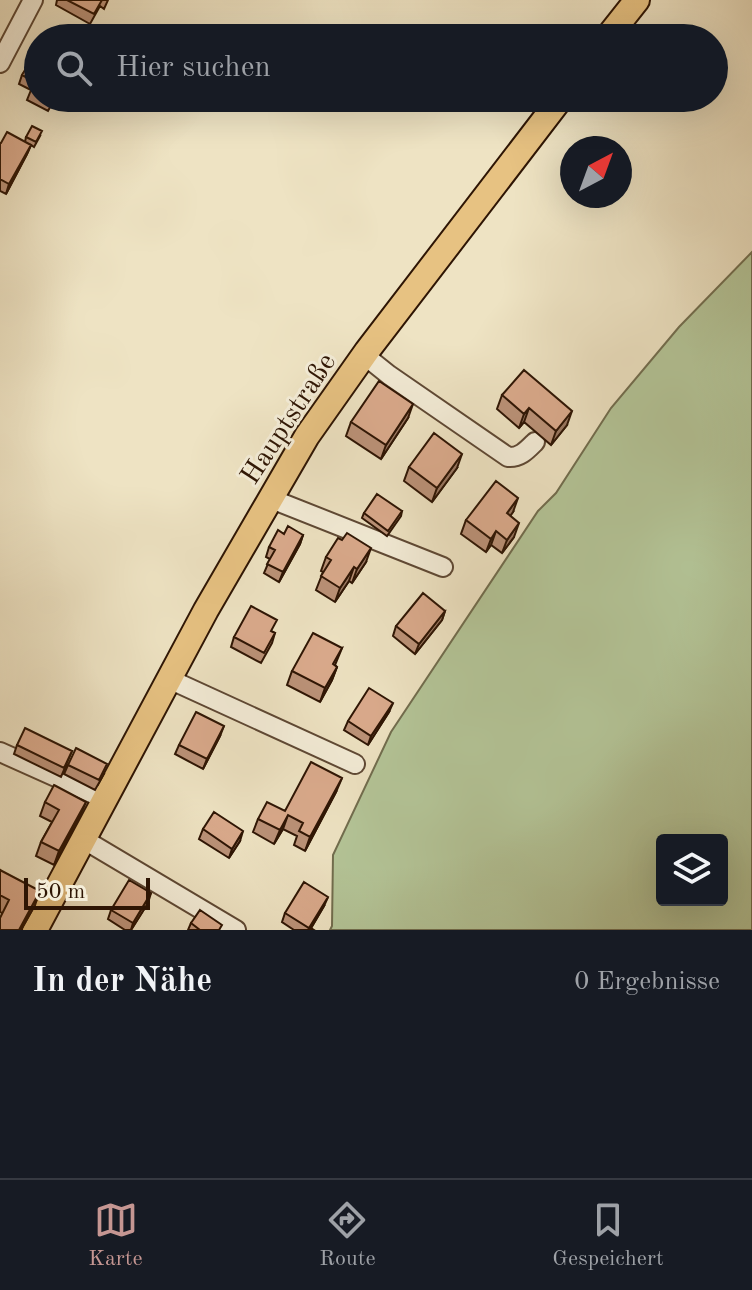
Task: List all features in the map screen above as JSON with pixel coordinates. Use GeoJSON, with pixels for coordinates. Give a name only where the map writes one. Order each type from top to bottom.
{"type":"FeatureCollection","features":[{"type":"Feature","properties":{"kind":"main road"},"geometry":{"type":"LineString","coordinates":[[618,24],[637,0]]}},
{"type":"Feature","properties":{"kind":"main road","name":"Hauptstraße"},"geometry":{"type":"LineString","coordinates":[[35,930],[43,899],[83,839],[269,498],[307,436],[364,355],[550,112]]}},
{"type":"Feature","properties":{"kind":"street"},"geometry":{"type":"LineString","coordinates":[[0,63],[33,0]]}},
{"type":"Feature","properties":{"kind":"street"},"geometry":{"type":"LineString","coordinates":[[364,355],[508,457],[525,452],[535,442]]}},
{"type":"Feature","properties":{"kind":"street"},"geometry":{"type":"LineString","coordinates":[[269,498],[443,567]]}},
{"type":"Feature","properties":{"kind":"street"},"geometry":{"type":"LineString","coordinates":[[169,679],[355,764]]}},
{"type":"Feature","properties":{"kind":"street"},"geometry":{"type":"LineString","coordinates":[[0,752],[105,799]]}},
{"type":"Feature","properties":{"kind":"street"},"geometry":{"type":"LineString","coordinates":[[83,839],[236,930]]}},
{"type":"Feature","properties":{"kind":"green space"},"geometry":{"type":"Polygon","coordinates":[[[752,252],[752,930],[330,930],[333,855],[391,732],[538,511],[556,493],[611,408],[679,327],[752,252]]]}},
{"type":"Feature","properties":{"kind":"building"},"geometry":{"type":"Polygon","coordinates":[[[67,0],[102,0],[94,14],[67,0]]]}},
{"type":"Feature","properties":{"kind":"building"},"geometry":{"type":"Polygon","coordinates":[[[32,126],[42,131],[36,142],[26,137],[32,126]]]}},
{"type":"Feature","properties":{"kind":"building"},"geometry":{"type":"Polygon","coordinates":[[[7,132],[31,145],[9,184],[0,179],[0,143],[7,132]]]}},
{"type":"Feature","properties":{"kind":"building"},"geometry":{"type":"Polygon","coordinates":[[[524,370],[572,411],[556,431],[529,408],[524,414],[502,395],[524,370]]]}},
{"type":"Feature","properties":{"kind":"building"},"geometry":{"type":"Polygon","coordinates":[[[379,381],[413,404],[386,445],[351,422],[379,381]]]}},
{"type":"Feature","properties":{"kind":"building"},"geometry":{"type":"Polygon","coordinates":[[[434,433],[462,454],[437,488],[409,467],[434,433]]]}},
{"type":"Feature","properties":{"kind":"building"},"geometry":{"type":"Polygon","coordinates":[[[496,481],[518,498],[507,513],[519,523],[507,540],[496,531],[491,539],[466,520],[496,481]]]}},
{"type":"Feature","properties":{"kind":"building"},"geometry":{"type":"Polygon","coordinates":[[[377,494],[402,511],[388,531],[364,513],[377,494]]]}},
{"type":"Feature","properties":{"kind":"building"},"geometry":{"type":"Polygon","coordinates":[[[288,526],[303,535],[283,572],[267,564],[275,550],[269,547],[278,530],[284,534],[288,526]]]}},
{"type":"Feature","properties":{"kind":"building"},"geometry":{"type":"Polygon","coordinates":[[[347,533],[371,548],[340,588],[321,576],[331,560],[326,557],[338,538],[342,540],[347,533]]]}},
{"type":"Feature","properties":{"kind":"building"},"geometry":{"type":"Polygon","coordinates":[[[423,593],[445,611],[419,644],[396,626],[423,593]]]}},
{"type":"Feature","properties":{"kind":"building"},"geometry":{"type":"Polygon","coordinates":[[[251,606],[277,620],[271,631],[275,633],[264,653],[234,637],[251,606]]]}},
{"type":"Feature","properties":{"kind":"building"},"geometry":{"type":"Polygon","coordinates":[[[313,633],[342,648],[333,664],[337,667],[325,688],[292,671],[313,633]]]}},
{"type":"Feature","properties":{"kind":"building"},"geometry":{"type":"Polygon","coordinates":[[[369,688],[393,703],[371,736],[348,721],[369,688]]]}},
{"type":"Feature","properties":{"kind":"building"},"geometry":{"type":"Polygon","coordinates":[[[196,712],[224,726],[207,759],[179,745],[196,712]]]}},
{"type":"Feature","properties":{"kind":"building"},"geometry":{"type":"Polygon","coordinates":[[[25,728],[72,751],[64,768],[17,745],[25,728]]]}},
{"type":"Feature","properties":{"kind":"building"},"geometry":{"type":"Polygon","coordinates":[[[76,748],[107,764],[99,780],[68,765],[76,748]]]}},
{"type":"Feature","properties":{"kind":"building"},"geometry":{"type":"Polygon","coordinates":[[[311,762],[342,778],[310,837],[299,831],[303,823],[288,815],[280,830],[258,819],[267,802],[285,811],[311,762]]]}},
{"type":"Feature","properties":{"kind":"building"},"geometry":{"type":"Polygon","coordinates":[[[54,785],[86,802],[59,851],[41,842],[59,810],[45,802],[54,785]]]}},
{"type":"Feature","properties":{"kind":"building"},"geometry":{"type":"Polygon","coordinates":[[[214,812],[243,831],[232,849],[203,829],[214,812]]]}},
{"type":"Feature","properties":{"kind":"building"},"geometry":{"type":"Polygon","coordinates":[[[0,870],[40,891],[19,930],[0,930],[0,918],[9,900],[0,895],[0,870]]]}},
{"type":"Feature","properties":{"kind":"building"},"geometry":{"type":"Polygon","coordinates":[[[129,880],[151,893],[133,923],[111,910],[129,880]]]}},
{"type":"Feature","properties":{"kind":"building"},"geometry":{"type":"Polygon","coordinates":[[[304,882],[328,897],[309,928],[285,913],[304,882]]]}},
{"type":"Feature","properties":{"kind":"building"},"geometry":{"type":"Polygon","coordinates":[[[200,910],[222,925],[219,930],[200,930],[191,923],[200,910]]]}}]}
